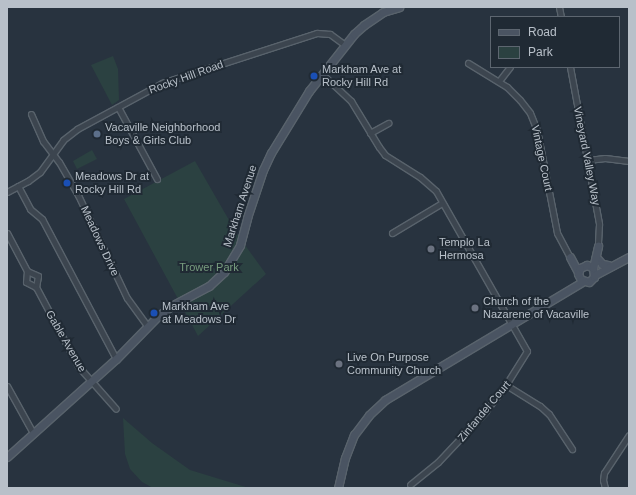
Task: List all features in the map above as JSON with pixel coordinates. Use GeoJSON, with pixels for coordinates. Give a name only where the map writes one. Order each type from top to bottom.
{"type":"FeatureCollection","features":[{"type":"Feature","properties":{"kind":"street","name":"Markham Avenue"},"geometry":{"type":"LineString","coordinates":[[7,457],[116,359],[147,326],[171,306],[209,286],[218,279],[231,264],[240,245],[263,170],[271,153],[294,115],[322,74],[345,45],[364,25],[373,18],[399,7]]}},
{"type":"Feature","properties":{"kind":"street","name":"Rocky Hill Road"},"geometry":{"type":"LineString","coordinates":[[7,192],[36,175],[53,155],[63,140],[77,129],[162,83],[317,33],[330,34],[345,45]]}},
{"type":"Feature","properties":{"kind":"street","name":"Vintage Court"},"geometry":{"type":"LineString","coordinates":[[468,63],[499,81],[520,100],[534,122],[557,233],[570,257]]}},
{"type":"Feature","properties":{"kind":"street"},"geometry":{"type":"LineString","coordinates":[[499,81],[509,68]]}},
{"type":"Feature","properties":{"kind":"street","name":"Vineyard Valley Way"},"geometry":{"type":"LineString","coordinates":[[570,68],[599,224],[598,246]]}},
{"type":"Feature","properties":{"kind":"street"},"geometry":{"type":"LineString","coordinates":[[322,74],[351,101],[385,155],[430,184],[513,324]]}},
{"type":"Feature","properties":{"kind":"street"},"geometry":{"type":"LineString","coordinates":[[118,107],[156,179]]}},
{"type":"Feature","properties":{"kind":"street","name":"Meadows Drive"},"geometry":{"type":"LineString","coordinates":[[31,114],[43,141],[78,195],[127,298],[147,326]]}},
{"type":"Feature","properties":{"kind":"street"},"geometry":{"type":"LineString","coordinates":[[370,133],[388,123]]}},
{"type":"Feature","properties":{"kind":"street"},"geometry":{"type":"LineString","coordinates":[[588,160],[605,158],[629,161]]}},
{"type":"Feature","properties":{"kind":"street"},"geometry":{"type":"LineString","coordinates":[[18,186],[30,209],[42,219],[116,359]]}},
{"type":"Feature","properties":{"kind":"street"},"geometry":{"type":"LineString","coordinates":[[392,233],[442,203]]}},
{"type":"Feature","properties":{"kind":"street","name":"Gable Avenue"},"geometry":{"type":"LineString","coordinates":[[7,233],[28,271],[38,276],[36,287]]}},
{"type":"Feature","properties":{"kind":"street"},"geometry":{"type":"LineString","coordinates":[[587,272],[598,246]]}},
{"type":"Feature","properties":{"kind":"street"},"geometry":{"type":"LineString","coordinates":[[338,488],[342,468],[352,441],[361,425],[378,406],[401,389],[569,290],[587,272],[596,256],[598,246]]}},
{"type":"Feature","properties":{"kind":"street"},"geometry":{"type":"LineString","coordinates":[[596,256],[602,264],[611,265]]}},
{"type":"Feature","properties":{"kind":"street"},"geometry":{"type":"LineString","coordinates":[[587,272],[611,265],[629,256]]}},
{"type":"Feature","properties":{"kind":"street"},"geometry":{"type":"LineString","coordinates":[[570,257],[587,272]]}},
{"type":"Feature","properties":{"kind":"street","name":"Gable Avenue"},"geometry":{"type":"LineString","coordinates":[[28,271],[26,282],[36,287],[78,366],[116,409]]}},
{"type":"Feature","properties":{"kind":"street","name":"Zinfandel Court"},"geometry":{"type":"LineString","coordinates":[[410,485],[438,462],[462,439],[506,385],[527,351],[513,324]]}},
{"type":"Feature","properties":{"kind":"street"},"geometry":{"type":"LineString","coordinates":[[506,385],[550,414],[572,449]]}},
{"type":"Feature","properties":{"kind":"street"},"geometry":{"type":"LineString","coordinates":[[7,386],[33,433]]}},
{"type":"Feature","properties":{"kind":"street"},"geometry":{"type":"LineString","coordinates":[[605,488],[603,480],[604,473],[629,436]]}},
{"type":"Feature","properties":{"kind":"green space"},"geometry":{"type":"Polygon","coordinates":[[[113,56],[118,69],[119,100],[112,105],[91,65],[113,56]]]}},
{"type":"Feature","properties":{"kind":"green space"},"geometry":{"type":"Polygon","coordinates":[[[92,150],[97,159],[77,169],[73,161],[92,150]]]}},
{"type":"Feature","properties":{"kind":"green space","name":"Trower Park"},"geometry":{"type":"Polygon","coordinates":[[[195,161],[237,234],[266,274],[198,336],[124,199],[195,161]]]}},
{"type":"Feature","properties":{"kind":"green space"},"geometry":{"type":"Polygon","coordinates":[[[123,418],[152,443],[190,470],[249,488],[153,488],[142,482],[130,469],[125,454],[123,418]]]}},
{"type":"Feature","properties":{"kind":"place","name":"Markham Ave at Rocky Hill Rd"},"geometry":{"type":"Point","coordinates":[314,76]}},
{"type":"Feature","properties":{"kind":"place","name":"Vacaville Neighborhood Boys & Girls Club"},"geometry":{"type":"Point","coordinates":[97,134]}},
{"type":"Feature","properties":{"kind":"place","name":"Meadows Dr at Rocky Hill Rd"},"geometry":{"type":"Point","coordinates":[67,183]}},
{"type":"Feature","properties":{"kind":"place","name":"Templo La Hermosa"},"geometry":{"type":"Point","coordinates":[431,249]}},
{"type":"Feature","properties":{"kind":"place","name":"Church of the Nazarene of Vacaville"},"geometry":{"type":"Point","coordinates":[475,308]}},
{"type":"Feature","properties":{"kind":"place","name":"Markham Ave at Meadows Dr"},"geometry":{"type":"Point","coordinates":[154,313]}},
{"type":"Feature","properties":{"kind":"place","name":"Live On Purpose Community Church"},"geometry":{"type":"Point","coordinates":[339,364]}}]}
